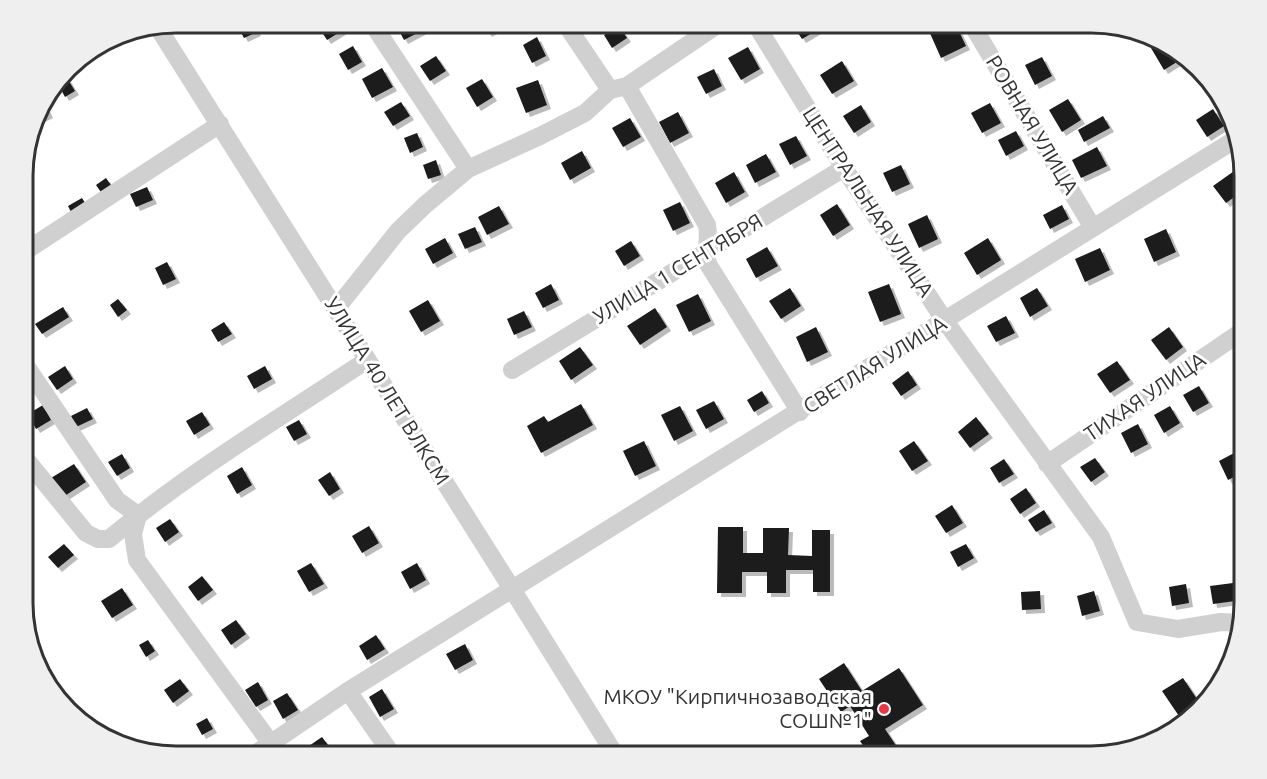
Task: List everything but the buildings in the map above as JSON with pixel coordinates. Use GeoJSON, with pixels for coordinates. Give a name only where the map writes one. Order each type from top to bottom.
{"type":"FeatureCollection","features":[{"type":"Feature","properties":{"kind":"street"},"geometry":{"type":"LineString","coordinates":[[379,33],[468,169]]}},
{"type":"Feature","properties":{"kind":"street"},"geometry":{"type":"LineString","coordinates":[[574,33],[618,88],[707,225],[710,239],[705,254],[708,264],[800,412]]}},
{"type":"Feature","properties":{"kind":"street"},"geometry":{"type":"LineString","coordinates":[[336,309],[398,231],[424,205],[468,169],[585,113],[618,88],[703,33]]}},
{"type":"Feature","properties":{"kind":"street","name":"ЦЕНТРАЛЬНАЯ УЛИЦА"},"geometry":{"type":"LineString","coordinates":[[762,33],[844,168],[945,321],[1101,537],[1137,622],[1178,629],[1221,622],[1232,623]]}},
{"type":"Feature","properties":{"kind":"street","name":"РОВНАЯ УЛИЦА"},"geometry":{"type":"LineString","coordinates":[[978,33],[1093,228]]}},
{"type":"Feature","properties":{"kind":"street","name":"УЛИЦА 40 ЛЕТ ВЛКСМ"},"geometry":{"type":"LineString","coordinates":[[162,34],[610,746]]}},
{"type":"Feature","properties":{"kind":"street"},"geometry":{"type":"LineString","coordinates":[[33,246],[220,124]]}},
{"type":"Feature","properties":{"kind":"street","name":"СВЕТЛАЯ УЛИЦА"},"geometry":{"type":"LineString","coordinates":[[281,746],[348,691],[1230,143]]}},
{"type":"Feature","properties":{"kind":"street","name":"УЛИЦА 1 СЕНТЯБРЯ"},"geometry":{"type":"LineString","coordinates":[[512,370],[844,168]]}},
{"type":"Feature","properties":{"kind":"street","name":"ТИХАЯ УЛИЦА"},"geometry":{"type":"LineString","coordinates":[[1047,464],[1234,337]]}},
{"type":"Feature","properties":{"kind":"street"},"geometry":{"type":"LineString","coordinates":[[33,468],[86,533],[98,539],[109,539],[138,515],[216,460],[367,360]]}},
{"type":"Feature","properties":{"kind":"street"},"geometry":{"type":"LineString","coordinates":[[33,376],[117,500],[138,515]]}},
{"type":"Feature","properties":{"kind":"street"},"geometry":{"type":"LineString","coordinates":[[138,515],[133,534],[136,560],[273,746]]}},
{"type":"Feature","properties":{"kind":"street"},"geometry":{"type":"LineString","coordinates":[[348,691],[386,746]]}},
{"type":"Feature","properties":{"kind":"place","name":"МКОУ \"Кирпичнозаводская СОШ№1\""},"geometry":{"type":"Point","coordinates":[884,709]}}]}
